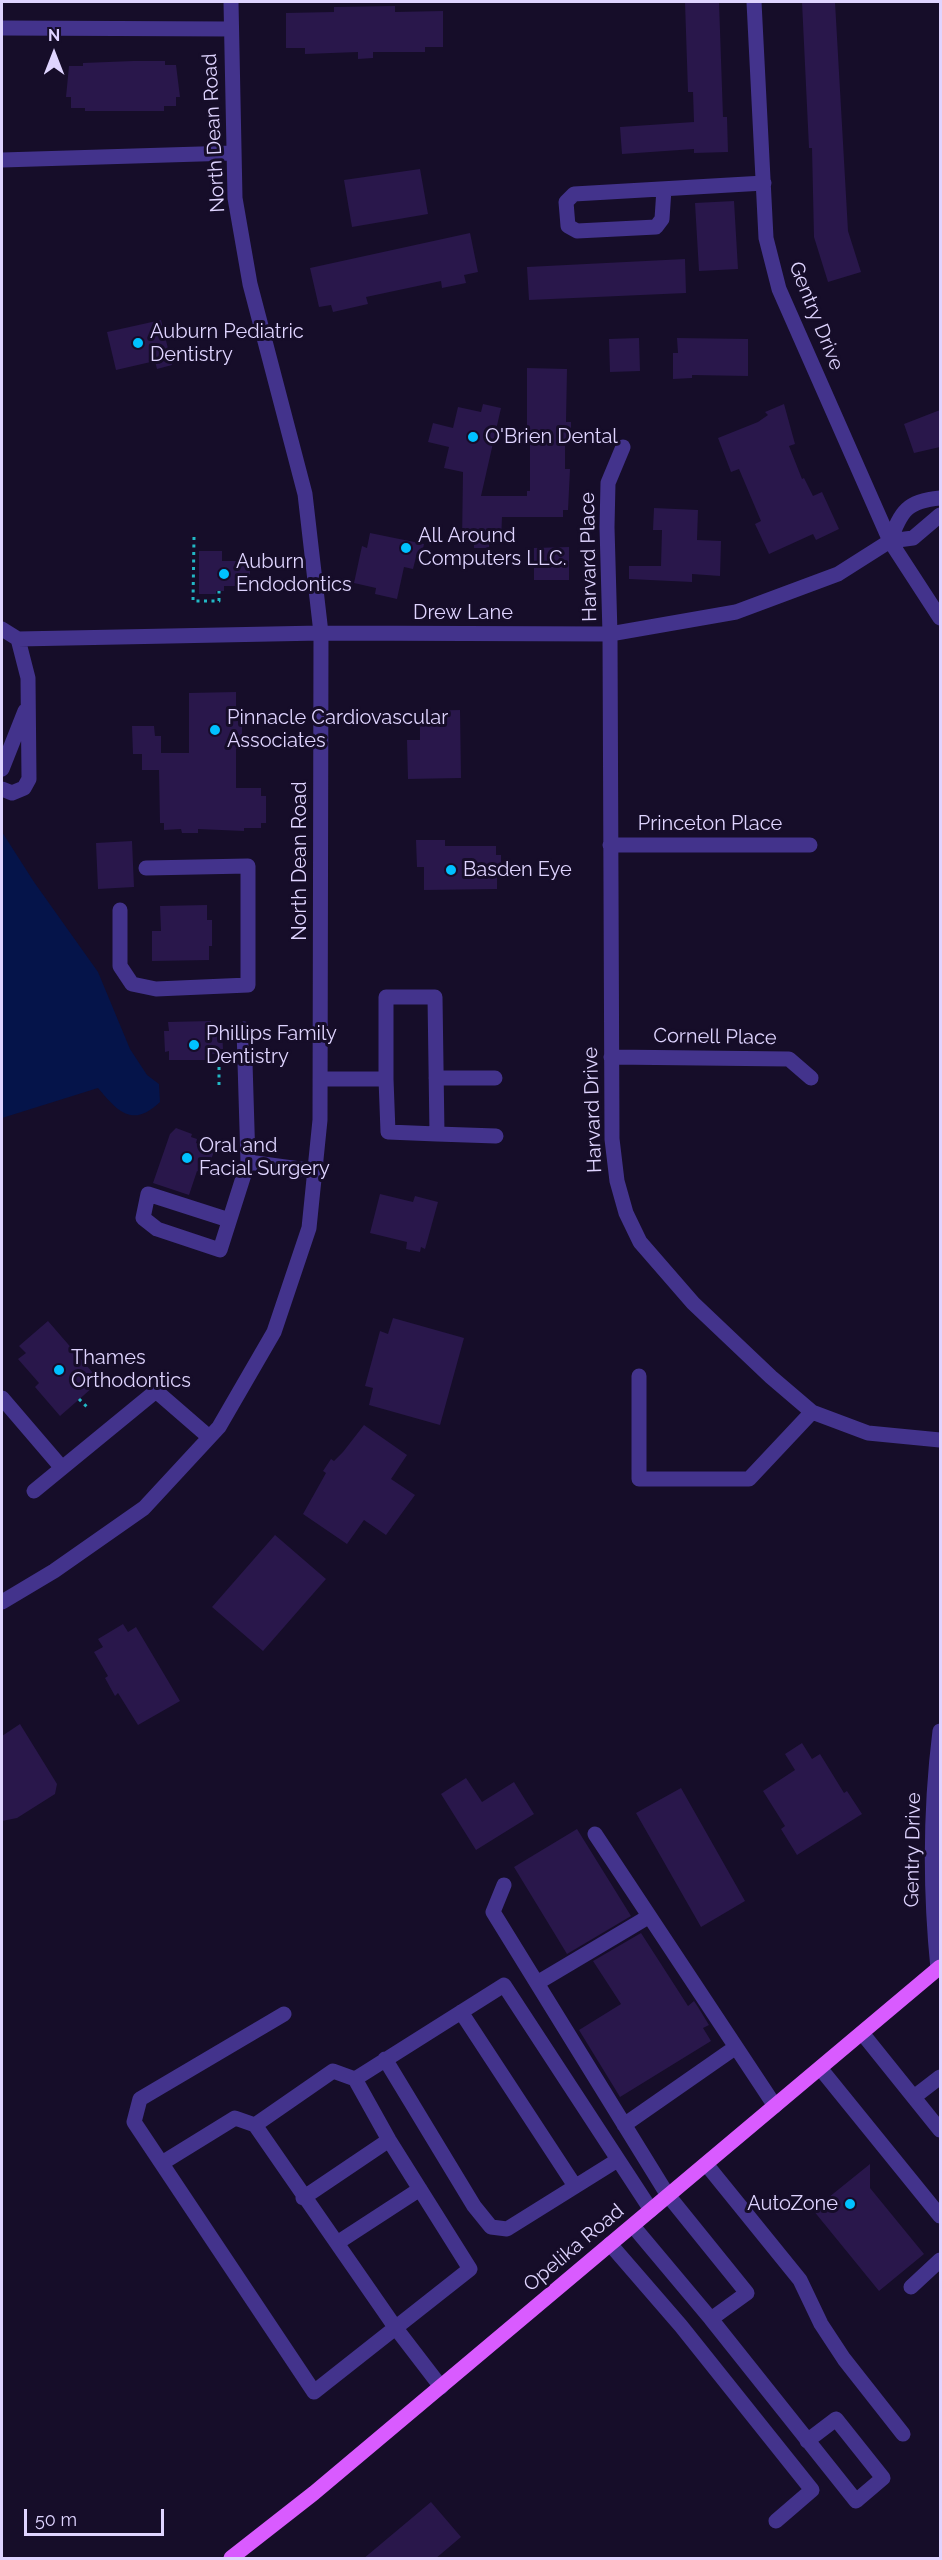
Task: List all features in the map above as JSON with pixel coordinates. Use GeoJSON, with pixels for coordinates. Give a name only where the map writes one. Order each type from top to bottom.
{"type":"FeatureCollection","features":[{"type":"Feature","properties":{"kind":"main road","name":"Opelika Road"},"geometry":{"type":"LineString","coordinates":[[231,2559],[441,2387],[633,2226],[667,2194],[776,2106],[939,1968]]}},
{"type":"Feature","properties":{"kind":"street","name":"North Dean Road"},"geometry":{"type":"LineString","coordinates":[[2,1602],[54,1572],[144,1508],[219,1427],[274,1332],[309,1228],[320,1120],[321,633],[305,494],[250,284],[235,198],[231,2]]}},
{"type":"Feature","properties":{"kind":"street","name":"Gentry Drive"},"geometry":{"type":"LineString","coordinates":[[754,2],[766,238],[779,289],[890,541],[940,618]]}},
{"type":"Feature","properties":{"kind":"street"},"geometry":{"type":"LineString","coordinates":[[2,28],[231,29]]}},
{"type":"Feature","properties":{"kind":"street"},"geometry":{"type":"LineString","coordinates":[[2,160],[233,153]]}},
{"type":"Feature","properties":{"kind":"street"},"geometry":{"type":"LineString","coordinates":[[664,189],[662,219],[656,226],[577,231],[568,226],[566,202],[574,194],[764,183]]}},
{"type":"Feature","properties":{"kind":"street","name":"Harvard Place"},"geometry":{"type":"LineString","coordinates":[[610,634],[608,483],[623,447]]}},
{"type":"Feature","properties":{"kind":"street"},"geometry":{"type":"LineString","coordinates":[[890,541],[900,514],[920,500],[940,498]]}},
{"type":"Feature","properties":{"kind":"street","name":"Drew Lane"},"geometry":{"type":"LineString","coordinates":[[18,639],[321,633],[610,634],[736,612],[838,574],[890,541],[913,538],[940,515]]}},
{"type":"Feature","properties":{"kind":"street"},"geometry":{"type":"LineString","coordinates":[[2,629],[18,639],[28,678],[29,779],[24,788],[12,793],[2,789]]}},
{"type":"Feature","properties":{"kind":"street","name":"Harvard Drive"},"geometry":{"type":"LineString","coordinates":[[610,634],[612,1139],[617,1181],[626,1213],[640,1242],[693,1303],[812,1412],[868,1433],[940,1440]]}},
{"type":"Feature","properties":{"kind":"street"},"geometry":{"type":"LineString","coordinates":[[2,769],[28,703]]}},
{"type":"Feature","properties":{"kind":"street","name":"Princeton Place"},"geometry":{"type":"LineString","coordinates":[[610,845],[810,844]]}},
{"type":"Feature","properties":{"kind":"street"},"geometry":{"type":"LineString","coordinates":[[120,910],[120,966],[132,984],[156,989],[248,985],[248,866],[146,868]]}},
{"type":"Feature","properties":{"kind":"street"},"geometry":{"type":"LineString","coordinates":[[437,1134],[435,997],[386,997],[388,1132],[437,1134],[496,1136]]}},
{"type":"Feature","properties":{"kind":"street"},"geometry":{"type":"LineString","coordinates":[[229,1220],[148,1194],[142,1218],[157,1228],[220,1250],[248,1162],[244,1029]]}},
{"type":"Feature","properties":{"kind":"street","name":"Cornell Place"},"geometry":{"type":"LineString","coordinates":[[611,1057],[789,1059],[811,1078]]}},
{"type":"Feature","properties":{"kind":"street"},"geometry":{"type":"LineString","coordinates":[[436,1078],[495,1078]]}},
{"type":"Feature","properties":{"kind":"street"},"geometry":{"type":"LineString","coordinates":[[320,1079],[386,1079]]}},
{"type":"Feature","properties":{"kind":"street"},"geometry":{"type":"LineString","coordinates":[[248,1162],[315,1171]]}},
{"type":"Feature","properties":{"kind":"street"},"geometry":{"type":"LineString","coordinates":[[639,1376],[639,1479],[749,1479],[812,1412]]}},
{"type":"Feature","properties":{"kind":"street"},"geometry":{"type":"LineString","coordinates":[[34,1491],[156,1391],[209,1437]]}},
{"type":"Feature","properties":{"kind":"street"},"geometry":{"type":"LineString","coordinates":[[2,1398],[62,1468]]}},
{"type":"Feature","properties":{"kind":"street","name":"Gentry Drive"},"geometry":{"type":"LineString","coordinates":[[939,1968],[931,1894],[931,1851],[940,1731]]}},
{"type":"Feature","properties":{"kind":"street"},"geometry":{"type":"LineString","coordinates":[[595,1834],[648,1917],[776,2106]]}},
{"type":"Feature","properties":{"kind":"street"},"geometry":{"type":"LineString","coordinates":[[504,1885],[493,1912],[667,2194],[747,2293],[711,2319]]}},
{"type":"Feature","properties":{"kind":"street"},"geometry":{"type":"LineString","coordinates":[[537,1983],[648,1917]]}},
{"type":"Feature","properties":{"kind":"street"},"geometry":{"type":"LineString","coordinates":[[355,2079],[504,1984],[616,2161],[651,2210]]}},
{"type":"Feature","properties":{"kind":"street"},"geometry":{"type":"LineString","coordinates":[[461,2012],[575,2186]]}},
{"type":"Feature","properties":{"kind":"street"},"geometry":{"type":"LineString","coordinates":[[255,2125],[333,2071],[355,2079],[389,2140],[470,2269],[314,2392],[134,2122],[140,2099],[284,2014]]}},
{"type":"Feature","properties":{"kind":"street"},"geometry":{"type":"LineString","coordinates":[[862,2033],[940,2130]]}},
{"type":"Feature","properties":{"kind":"street"},"geometry":{"type":"LineString","coordinates":[[624,2125],[736,2047]]}},
{"type":"Feature","properties":{"kind":"street"},"geometry":{"type":"LineString","coordinates":[[385,2059],[474,2206],[491,2228],[507,2229],[616,2161]]}},
{"type":"Feature","properties":{"kind":"street"},"geometry":{"type":"LineString","coordinates":[[820,2068],[940,2216]]}},
{"type":"Feature","properties":{"kind":"street"},"geometry":{"type":"LineString","coordinates":[[914,2097],[940,2077]]}},
{"type":"Feature","properties":{"kind":"street"},"geometry":{"type":"LineString","coordinates":[[162,2163],[235,2118],[255,2125],[303,2198],[441,2387]]}},
{"type":"Feature","properties":{"kind":"street"},"geometry":{"type":"LineString","coordinates":[[303,2198],[389,2140]]}},
{"type":"Feature","properties":{"kind":"street"},"geometry":{"type":"LineString","coordinates":[[706,2164],[800,2280],[821,2324],[844,2359],[903,2434]]}},
{"type":"Feature","properties":{"kind":"street"},"geometry":{"type":"LineString","coordinates":[[337,2244],[420,2190]]}},
{"type":"Feature","properties":{"kind":"street"},"geometry":{"type":"LineString","coordinates":[[633,2226],[711,2319],[807,2441],[856,2501],[883,2478],[836,2418],[807,2441]]}},
{"type":"Feature","properties":{"kind":"street"},"geometry":{"type":"LineString","coordinates":[[610,2244],[681,2326],[812,2490],[776,2521]]}},
{"type":"Feature","properties":{"kind":"street"},"geometry":{"type":"LineString","coordinates":[[911,2287],[940,2260]]}},
{"type":"Feature","properties":{"kind":"path"},"geometry":{"type":"LineString","coordinates":[[194,537],[194,601],[219,601],[219,591]]}},
{"type":"Feature","properties":{"kind":"path"},"geometry":{"type":"LineString","coordinates":[[219,1085],[219,1052],[232,1052]]}},
{"type":"Feature","properties":{"kind":"path"},"geometry":{"type":"LineString","coordinates":[[79,1399],[89,1409]]}},
{"type":"Feature","properties":{"kind":"shaded area"},"geometry":{"type":"Polygon","coordinates":[[[2,832],[34,882],[98,972],[130,1049],[147,1075],[159,1084],[160,1102],[150,1110],[142,1114],[126,1114],[112,1104],[98,1088],[2,1118],[2,832]]]}},
{"type":"Feature","properties":{"kind":"building"},"geometry":{"type":"Polygon","coordinates":[[[685,2],[719,2],[723,117],[727,117],[728,152],[694,153],[694,149],[622,154],[620,127],[694,122],[693,92],[688,92],[685,2]]]}},
{"type":"Feature","properties":{"kind":"building"},"geometry":{"type":"Polygon","coordinates":[[[802,2],[835,2],[848,231],[861,272],[828,282],[814,237],[812,148],[809,148],[802,2]]]}},
{"type":"Feature","properties":{"kind":"building"},"geometry":{"type":"Polygon","coordinates":[[[395,6],[395,12],[443,11],[443,47],[425,47],[425,52],[373,52],[373,58],[358,59],[358,52],[305,54],[305,48],[286,48],[286,13],[334,12],[334,7],[395,6]]]}},
{"type":"Feature","properties":{"kind":"building"},"geometry":{"type":"Polygon","coordinates":[[[165,61],[165,65],[176,65],[180,97],[176,97],[176,106],[164,106],[164,111],[85,111],[85,108],[71,108],[71,97],[66,97],[69,66],[83,66],[83,63],[165,61]]]}},
{"type":"Feature","properties":{"kind":"building"},"geometry":{"type":"Polygon","coordinates":[[[420,169],[428,214],[352,227],[344,180],[420,169]]]}},
{"type":"Feature","properties":{"kind":"building"},"geometry":{"type":"Polygon","coordinates":[[[734,201],[738,269],[699,271],[695,203],[734,201]]]}},
{"type":"Feature","properties":{"kind":"building"},"geometry":{"type":"Polygon","coordinates":[[[470,233],[478,272],[464,275],[466,283],[442,288],[441,281],[366,297],[368,304],[333,312],[331,305],[319,307],[310,268],[470,233]]]}},
{"type":"Feature","properties":{"kind":"building"},"geometry":{"type":"Polygon","coordinates":[[[685,259],[686,293],[529,300],[527,267],[685,259]]]}},
{"type":"Feature","properties":{"kind":"building","name":"Auburn Pediatric Dentistry"},"geometry":{"type":"Polygon","coordinates":[[[161,320],[172,365],[157,369],[155,361],[116,370],[107,332],[161,320]]]}},
{"type":"Feature","properties":{"kind":"building"},"geometry":{"type":"Polygon","coordinates":[[[639,338],[640,371],[610,372],[609,339],[639,338]]]}},
{"type":"Feature","properties":{"kind":"building"},"geometry":{"type":"Polygon","coordinates":[[[677,338],[748,339],[748,376],[692,375],[692,378],[673,379],[673,353],[678,353],[677,338]]]}},
{"type":"Feature","properties":{"kind":"building"},"geometry":{"type":"Polygon","coordinates":[[[527,368],[567,369],[566,422],[571,422],[571,439],[565,439],[565,469],[570,469],[568,510],[563,510],[563,517],[502,517],[501,542],[489,541],[489,548],[474,548],[474,542],[462,542],[463,472],[444,468],[449,447],[428,442],[433,423],[453,428],[458,407],[481,412],[483,404],[501,408],[481,496],[527,496],[527,491],[530,491],[530,439],[527,439],[527,368]]]}},
{"type":"Feature","properties":{"kind":"building"},"geometry":{"type":"Polygon","coordinates":[[[784,404],[795,444],[789,446],[802,479],[804,478],[813,496],[822,492],[839,529],[816,540],[813,534],[769,554],[755,524],[761,521],[739,469],[731,472],[718,438],[758,422],[768,415],[765,412],[784,404]]]}},
{"type":"Feature","properties":{"kind":"building"},"geometry":{"type":"Polygon","coordinates":[[[940,410],[940,447],[914,453],[904,424],[940,410]]]}},
{"type":"Feature","properties":{"kind":"building"},"geometry":{"type":"Polygon","coordinates":[[[654,508],[698,510],[697,540],[721,541],[720,576],[692,574],[692,582],[629,579],[629,566],[661,566],[662,530],[653,530],[654,508]]]}},
{"type":"Feature","properties":{"kind":"building"},"geometry":{"type":"Polygon","coordinates":[[[370,533],[424,544],[421,558],[416,557],[413,569],[404,567],[397,599],[375,594],[376,588],[354,583],[362,546],[367,548],[370,533]]]}},
{"type":"Feature","properties":{"kind":"building"},"geometry":{"type":"Polygon","coordinates":[[[569,547],[569,580],[534,580],[534,548],[569,547]]]}},
{"type":"Feature","properties":{"kind":"building","name":"Auburn Endodontics"},"geometry":{"type":"Polygon","coordinates":[[[199,551],[222,551],[222,561],[250,561],[250,586],[224,586],[224,591],[216,591],[216,594],[199,594],[199,551]]]}},
{"type":"Feature","properties":{"kind":"building"},"geometry":{"type":"Polygon","coordinates":[[[236,692],[236,721],[242,721],[242,734],[246,734],[246,749],[236,749],[236,788],[261,788],[261,796],[266,796],[266,823],[261,823],[261,828],[244,828],[244,831],[198,829],[198,833],[182,833],[181,829],[164,830],[164,823],[160,823],[159,770],[142,770],[142,754],[133,754],[132,726],[154,726],[155,736],[161,736],[161,753],[189,753],[189,693],[236,692]]]}},
{"type":"Feature","properties":{"kind":"building"},"geometry":{"type":"Polygon","coordinates":[[[460,710],[461,778],[408,779],[407,740],[420,740],[420,711],[460,710]]]}},
{"type":"Feature","properties":{"kind":"building"},"geometry":{"type":"Polygon","coordinates":[[[416,840],[445,840],[445,846],[496,846],[496,855],[501,855],[501,874],[497,874],[497,889],[424,890],[424,867],[417,867],[416,840]]]}},
{"type":"Feature","properties":{"kind":"building"},"geometry":{"type":"Polygon","coordinates":[[[132,841],[134,887],[98,889],[96,843],[132,841]]]}},
{"type":"Feature","properties":{"kind":"building"},"geometry":{"type":"Polygon","coordinates":[[[207,905],[207,920],[212,920],[212,946],[209,946],[209,960],[152,961],[152,931],[161,931],[160,906],[207,905]]]}},
{"type":"Feature","properties":{"kind":"building","name":"Phillips Family Dentistry"},"geometry":{"type":"Polygon","coordinates":[[[211,1021],[211,1027],[218,1027],[218,1031],[222,1031],[223,1049],[217,1049],[217,1054],[211,1054],[211,1060],[169,1060],[169,1051],[165,1052],[164,1031],[169,1031],[168,1022],[211,1021]]]}},
{"type":"Feature","properties":{"kind":"building","name":"Oral and Facial Surgery"},"geometry":{"type":"Polygon","coordinates":[[[176,1128],[192,1134],[191,1137],[197,1139],[196,1143],[214,1151],[209,1166],[197,1171],[189,1195],[153,1183],[170,1134],[176,1128]]]}},
{"type":"Feature","properties":{"kind":"building"},"geometry":{"type":"Polygon","coordinates":[[[380,1194],[413,1202],[415,1196],[438,1202],[425,1249],[421,1247],[420,1252],[406,1249],[407,1242],[370,1233],[380,1194]]]}},
{"type":"Feature","properties":{"kind":"building"},"geometry":{"type":"Polygon","coordinates":[[[393,1318],[464,1338],[440,1425],[369,1405],[373,1388],[365,1386],[380,1331],[388,1334],[393,1318]]]}},
{"type":"Feature","properties":{"kind":"building","name":"Thames Orthodontics"},"geometry":{"type":"Polygon","coordinates":[[[48,1321],[100,1381],[60,1416],[35,1387],[39,1383],[18,1359],[26,1353],[19,1346],[48,1321]]]}},
{"type":"Feature","properties":{"kind":"building"},"geometry":{"type":"Polygon","coordinates":[[[364,1425],[407,1455],[391,1479],[415,1495],[386,1535],[364,1520],[347,1544],[303,1514],[326,1473],[323,1471],[331,1459],[334,1461],[343,1452],[364,1425]]]}},
{"type":"Feature","properties":{"kind":"building"},"geometry":{"type":"Polygon","coordinates":[[[275,1535],[326,1579],[263,1651],[212,1607],[275,1535]]]}},
{"type":"Feature","properties":{"kind":"building"},"geometry":{"type":"Polygon","coordinates":[[[123,1624],[128,1632],[136,1627],[180,1701],[138,1725],[118,1693],[115,1696],[105,1678],[108,1676],[94,1652],[103,1647],[98,1639],[123,1624]]]}},
{"type":"Feature","properties":{"kind":"building"},"geometry":{"type":"Polygon","coordinates":[[[20,1724],[57,1784],[55,1794],[17,1818],[2,1821],[2,1736],[20,1724]]]}},
{"type":"Feature","properties":{"kind":"building"},"geometry":{"type":"Polygon","coordinates":[[[802,1743],[812,1759],[820,1754],[844,1793],[847,1791],[862,1814],[797,1855],[781,1829],[785,1826],[763,1791],[795,1770],[785,1754],[802,1743]]]}},
{"type":"Feature","properties":{"kind":"building"},"geometry":{"type":"Polygon","coordinates":[[[466,1778],[482,1802],[514,1782],[534,1814],[476,1850],[441,1794],[466,1778]]]}},
{"type":"Feature","properties":{"kind":"building"},"geometry":{"type":"Polygon","coordinates":[[[681,1788],[745,1901],[701,1927],[636,1813],[681,1788]]]}},
{"type":"Feature","properties":{"kind":"building"},"geometry":{"type":"Polygon","coordinates":[[[577,1829],[631,1916],[567,1954],[514,1867],[577,1829]]]}},
{"type":"Feature","properties":{"kind":"building"},"geometry":{"type":"Polygon","coordinates":[[[641,1933],[688,2006],[694,2001],[698,2007],[709,2025],[703,2028],[711,2041],[620,2097],[579,2030],[621,2004],[593,1961],[641,1933]]]}},
{"type":"Feature","properties":{"kind":"building"},"geometry":{"type":"Polygon","coordinates":[[[870,2164],[870,2188],[924,2254],[879,2291],[813,2210],[870,2164]]]}},
{"type":"Feature","properties":{"kind":"building"},"geometry":{"type":"Polygon","coordinates":[[[431,2502],[461,2537],[435,2559],[363,2559],[431,2502]]]}},
{"type":"Feature","properties":{"kind":"place","name":"Auburn Pediatric Dentistry"},"geometry":{"type":"Point","coordinates":[138,343]}},
{"type":"Feature","properties":{"kind":"place","name":"O'Brien Dental"},"geometry":{"type":"Point","coordinates":[473,437]}},
{"type":"Feature","properties":{"kind":"place","name":"All Around Computers LLC."},"geometry":{"type":"Point","coordinates":[406,548]}},
{"type":"Feature","properties":{"kind":"place","name":"Auburn Endodontics"},"geometry":{"type":"Point","coordinates":[224,574]}},
{"type":"Feature","properties":{"kind":"place","name":"Pinnacle Cardiovascular Associates"},"geometry":{"type":"Point","coordinates":[215,730]}},
{"type":"Feature","properties":{"kind":"place","name":"Basden Eye"},"geometry":{"type":"Point","coordinates":[451,870]}},
{"type":"Feature","properties":{"kind":"place","name":"Phillips Family Dentistry"},"geometry":{"type":"Point","coordinates":[194,1045]}},
{"type":"Feature","properties":{"kind":"place","name":"Oral and Facial Surgery"},"geometry":{"type":"Point","coordinates":[187,1158]}},
{"type":"Feature","properties":{"kind":"place","name":"Thames Orthodontics"},"geometry":{"type":"Point","coordinates":[59,1370]}},
{"type":"Feature","properties":{"kind":"place","name":"AutoZone"},"geometry":{"type":"Point","coordinates":[850,2204]}}]}
